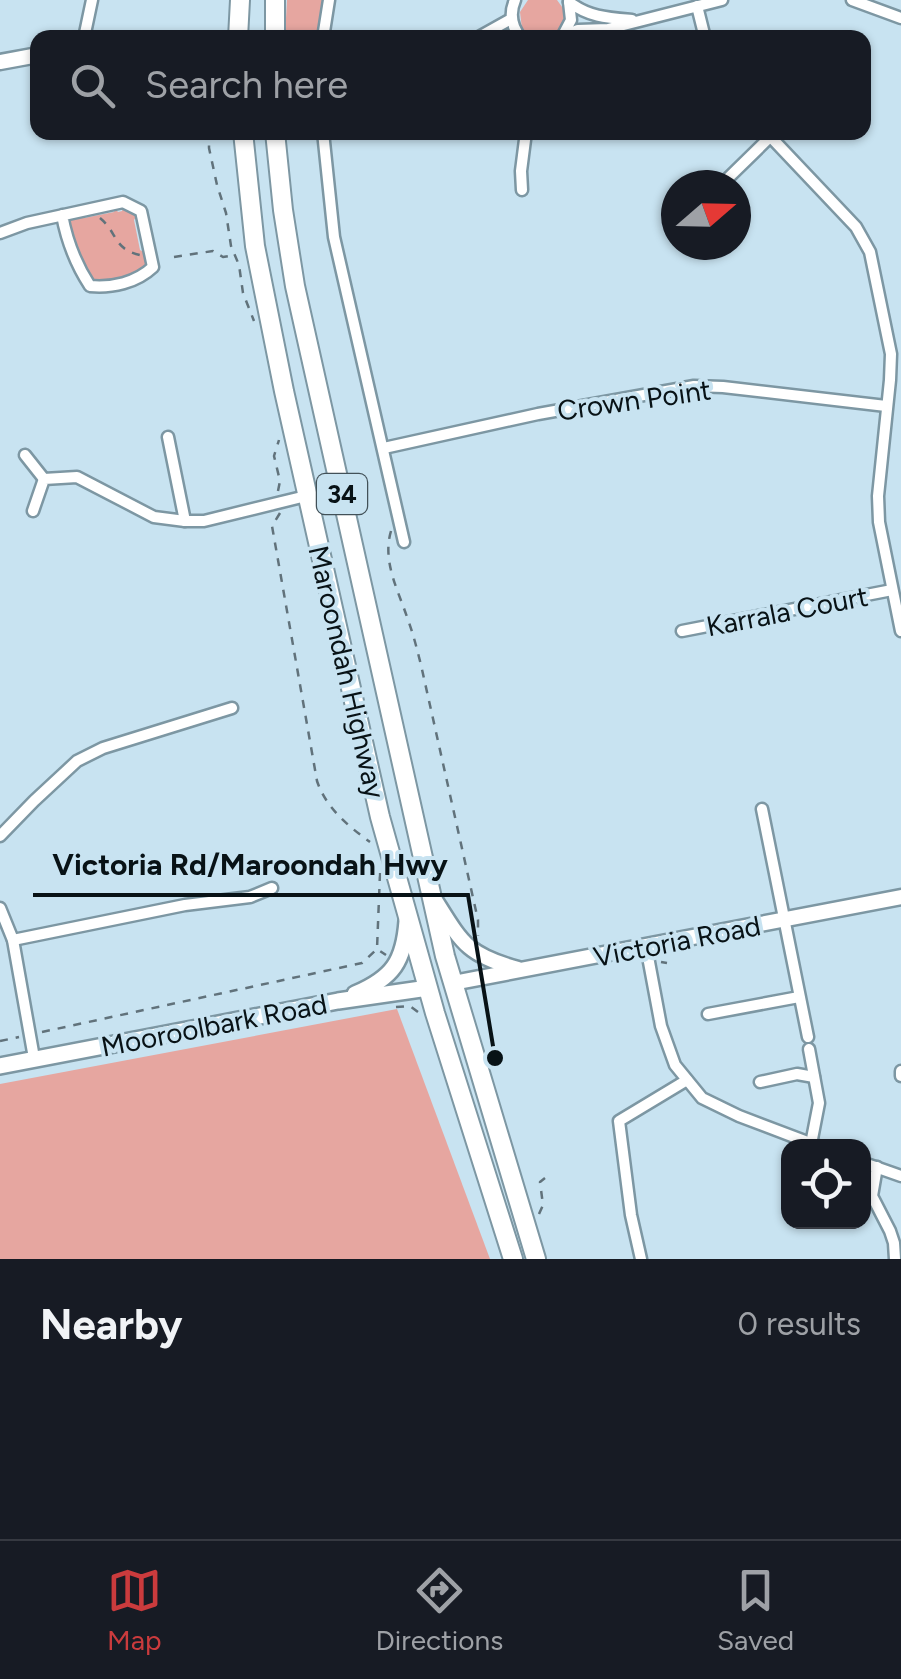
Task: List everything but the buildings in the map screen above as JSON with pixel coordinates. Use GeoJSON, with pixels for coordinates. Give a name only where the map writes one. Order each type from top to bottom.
{"type":"FeatureCollection","features":[{"type":"Feature","properties":{"kind":"highway"},"geometry":{"type":"LineString","coordinates":[[238,30],[240,0]]}},
{"type":"Feature","properties":{"kind":"highway"},"geometry":{"type":"LineString","coordinates":[[275,30],[276,0]]}},
{"type":"Feature","properties":{"kind":"highway","name":"Maroondah Highway"},"geometry":{"type":"LineString","coordinates":[[244,140],[255,246],[306,496],[380,817],[428,988],[513,1259]]}},
{"type":"Feature","properties":{"kind":"highway","name":"Maroondah Highway"},"geometry":{"type":"LineString","coordinates":[[276,140],[295,286],[431,894],[453,983],[536,1259]]}},
{"type":"Feature","properties":{"kind":"highway"},"geometry":{"type":"LineString","coordinates":[[428,988],[453,983]]}},
{"type":"Feature","properties":{"kind":"main road"},"geometry":{"type":"LineString","coordinates":[[0,62],[30,56]]}},
{"type":"Feature","properties":{"kind":"main road"},"geometry":{"type":"LineString","coordinates":[[431,894],[460,940],[472,951],[524,970]]}},
{"type":"Feature","properties":{"kind":"main road","name":"Victoria Road"},"geometry":{"type":"LineString","coordinates":[[453,983],[901,897]]}},
{"type":"Feature","properties":{"kind":"main road"},"geometry":{"type":"LineString","coordinates":[[338,1001],[378,983],[394,968],[405,940],[407,914]]}},
{"type":"Feature","properties":{"kind":"main road","name":"Mooroolbark Road"},"geometry":{"type":"LineString","coordinates":[[0,1066],[338,1001],[428,988]]}},
{"type":"Feature","properties":{"kind":"street"},"geometry":{"type":"LineString","coordinates":[[86,30],[92,0]]}},
{"type":"Feature","properties":{"kind":"street"},"geometry":{"type":"LineString","coordinates":[[324,30],[329,0]]}},
{"type":"Feature","properties":{"kind":"street"},"geometry":{"type":"LineString","coordinates":[[515,0],[515,30]]}},
{"type":"Feature","properties":{"kind":"street"},"geometry":{"type":"LineString","coordinates":[[578,30],[608,29],[722,0]]}},
{"type":"Feature","properties":{"kind":"street"},"geometry":{"type":"LineString","coordinates":[[852,0],[868,2],[901,18]]}},
{"type":"Feature","properties":{"kind":"street"},"geometry":{"type":"LineString","coordinates":[[568,1],[598,18],[643,20]]}},
{"type":"Feature","properties":{"kind":"street"},"geometry":{"type":"LineString","coordinates":[[566,30],[571,20],[568,1]]}},
{"type":"Feature","properties":{"kind":"street"},"geometry":{"type":"LineString","coordinates":[[698,6],[703,30]]}},
{"type":"Feature","properties":{"kind":"street"},"geometry":{"type":"LineString","coordinates":[[492,30],[512,19]]}},
{"type":"Feature","properties":{"kind":"street"},"geometry":{"type":"LineString","coordinates":[[325,140],[334,237],[404,542]]}},
{"type":"Feature","properties":{"kind":"street"},"geometry":{"type":"LineString","coordinates":[[522,190],[525,140]]}},
{"type":"Feature","properties":{"kind":"street"},"geometry":{"type":"LineString","coordinates":[[735,170],[763,140]]}},
{"type":"Feature","properties":{"kind":"street"},"geometry":{"type":"LineString","coordinates":[[773,140],[856,226],[870,252],[896,353],[886,406],[878,496],[879,522],[901,631]]}},
{"type":"Feature","properties":{"kind":"street"},"geometry":{"type":"LineString","coordinates":[[0,233],[27,223],[62,215],[123,202],[141,211],[153,268],[143,277],[107,288],[90,286],[74,262],[62,215]]}},
{"type":"Feature","properties":{"kind":"street","name":"Crown Point"},"geometry":{"type":"LineString","coordinates":[[384,448],[538,414],[694,386],[886,406]]}},
{"type":"Feature","properties":{"kind":"street"},"geometry":{"type":"LineString","coordinates":[[168,437],[185,521]]}},
{"type":"Feature","properties":{"kind":"street"},"geometry":{"type":"LineString","coordinates":[[25,456],[44,480]]}},
{"type":"Feature","properties":{"kind":"street"},"geometry":{"type":"LineString","coordinates":[[44,480],[77,477],[154,517],[185,521],[204,521],[306,496]]}},
{"type":"Feature","properties":{"kind":"street"},"geometry":{"type":"LineString","coordinates":[[32,511],[44,480]]}},
{"type":"Feature","properties":{"kind":"street","name":"Karrala Court"},"geometry":{"type":"LineString","coordinates":[[682,631],[892,590]]}},
{"type":"Feature","properties":{"kind":"street"},"geometry":{"type":"LineString","coordinates":[[0,836],[77,761],[103,748],[232,708]]}},
{"type":"Feature","properties":{"kind":"street"},"geometry":{"type":"LineString","coordinates":[[762,810],[819,1102],[815,1139]]}},
{"type":"Feature","properties":{"kind":"street"},"geometry":{"type":"LineString","coordinates":[[13,940],[250,897],[272,888]]}},
{"type":"Feature","properties":{"kind":"street"},"geometry":{"type":"LineString","coordinates":[[0,908],[13,940],[34,1058]]}},
{"type":"Feature","properties":{"kind":"street"},"geometry":{"type":"LineString","coordinates":[[646,946],[662,1026],[675,1066],[702,1098],[798,1139]]}},
{"type":"Feature","properties":{"kind":"street"},"geometry":{"type":"LineString","coordinates":[[708,1014],[799,997]]}},
{"type":"Feature","properties":{"kind":"street"},"geometry":{"type":"LineString","coordinates":[[760,1082],[796,1074],[814,1076]]}},
{"type":"Feature","properties":{"kind":"street"},"geometry":{"type":"LineString","coordinates":[[641,1259],[620,1121],[688,1080]]}},
{"type":"Feature","properties":{"kind":"street"},"geometry":{"type":"LineString","coordinates":[[871,1165],[901,1176]]}},
{"type":"Feature","properties":{"kind":"street"},"geometry":{"type":"LineString","coordinates":[[876,1167],[872,1196],[890,1231],[895,1259]]}},
{"type":"Feature","properties":{"kind":"path"},"geometry":{"type":"LineString","coordinates":[[210,140],[231,246],[247,308],[259,331]]}},
{"type":"Feature","properties":{"kind":"path"},"geometry":{"type":"LineString","coordinates":[[95,217],[108,225],[124,250],[146,254]]}},
{"type":"Feature","properties":{"kind":"path"},"geometry":{"type":"LineString","coordinates":[[174,258],[214,251],[223,257],[236,254]]}},
{"type":"Feature","properties":{"kind":"path"},"geometry":{"type":"LineString","coordinates":[[280,437],[274,456],[280,481],[280,513],[272,526],[316,782],[331,808],[373,845]]}},
{"type":"Feature","properties":{"kind":"path"},"geometry":{"type":"LineString","coordinates":[[401,526],[393,528],[389,535],[391,572],[414,635],[478,920],[479,934],[472,951]]}},
{"type":"Feature","properties":{"kind":"path"},"geometry":{"type":"LineString","coordinates":[[0,1041],[362,963],[378,949],[380,862]]}},
{"type":"Feature","properties":{"kind":"path"},"geometry":{"type":"LineString","coordinates":[[378,949],[398,962]]}},
{"type":"Feature","properties":{"kind":"path"},"geometry":{"type":"LineString","coordinates":[[661,962],[667,963]]}},
{"type":"Feature","properties":{"kind":"path"},"geometry":{"type":"LineString","coordinates":[[539,1214],[543,1205],[540,1182],[545,1178]]}},
{"type":"Feature","properties":{"kind":"shaded area"},"geometry":{"type":"Polygon","coordinates":[[[287,0],[323,0],[318,30],[285,30],[287,0]]]}},
{"type":"Feature","properties":{"kind":"shaded area"},"geometry":{"type":"Polygon","coordinates":[[[528,0],[557,0],[566,20],[560,30],[523,30],[520,12],[528,0]]]}},
{"type":"Feature","properties":{"kind":"shaded area"},"geometry":{"type":"Polygon","coordinates":[[[124,205],[137,215],[134,220],[146,268],[117,280],[87,277],[69,229],[71,220],[79,214],[84,218],[114,212],[115,208],[122,211],[124,205]]]}},
{"type":"Feature","properties":{"kind":"shaded area"},"geometry":{"type":"Polygon","coordinates":[[[397,1009],[490,1259],[0,1259],[0,1084],[397,1009]]]}},
{"type":"Feature","properties":{"kind":"place","name":"Victoria Rd/Maroondah Hwy"},"geometry":{"type":"Point","coordinates":[495,1058]}}]}
